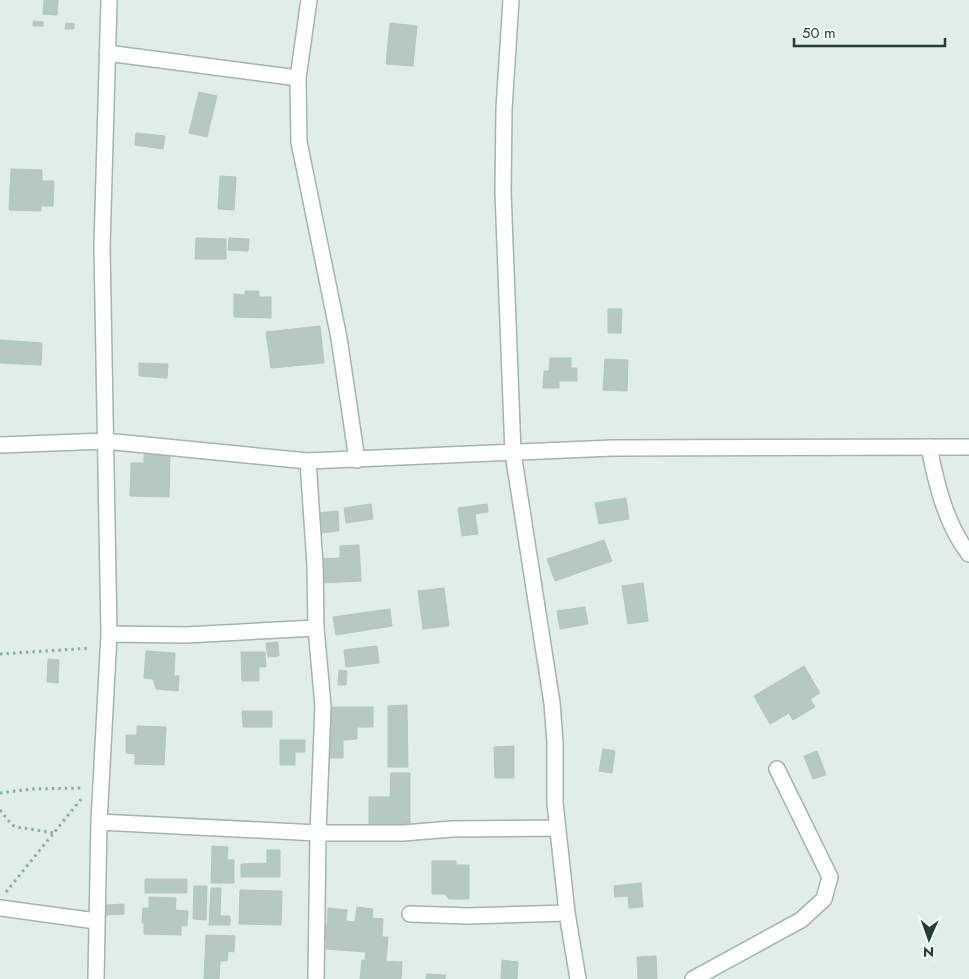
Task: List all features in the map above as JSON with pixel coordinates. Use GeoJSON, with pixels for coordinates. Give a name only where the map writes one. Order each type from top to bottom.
{"type":"FeatureCollection","features":[{"type":"Feature","properties":{"kind":"street"},"geometry":{"type":"LineString","coordinates":[[96,979],[99,822],[97,783],[109,640],[105,441],[106,347],[102,247],[109,0]]}},
{"type":"Feature","properties":{"kind":"street"},"geometry":{"type":"LineString","coordinates":[[309,0],[298,78],[299,142],[339,338],[357,460]]}},
{"type":"Feature","properties":{"kind":"street"},"geometry":{"type":"LineString","coordinates":[[511,0],[504,109],[503,192],[513,453],[552,703],[556,742],[555,803],[567,913],[578,979]]}},
{"type":"Feature","properties":{"kind":"street"},"geometry":{"type":"LineString","coordinates":[[107,53],[298,78]]}},
{"type":"Feature","properties":{"kind":"street"},"geometry":{"type":"LineString","coordinates":[[0,445],[105,441],[308,461],[612,448],[969,446]]}},
{"type":"Feature","properties":{"kind":"street"},"geometry":{"type":"LineString","coordinates":[[929,447],[934,475],[948,514],[960,542],[969,554]]}},
{"type":"Feature","properties":{"kind":"street"},"geometry":{"type":"LineString","coordinates":[[308,461],[315,564],[316,628],[323,706],[318,833],[316,979]]}},
{"type":"Feature","properties":{"kind":"street"},"geometry":{"type":"LineString","coordinates":[[109,640],[316,628]]}},
{"type":"Feature","properties":{"kind":"street"},"geometry":{"type":"LineString","coordinates":[[692,979],[801,920],[824,899],[830,877],[777,769]]}},
{"type":"Feature","properties":{"kind":"street"},"geometry":{"type":"LineString","coordinates":[[99,822],[318,833],[403,833],[452,829],[558,828]]}},
{"type":"Feature","properties":{"kind":"street"},"geometry":{"type":"LineString","coordinates":[[0,908],[96,921]]}},
{"type":"Feature","properties":{"kind":"street"},"geometry":{"type":"LineString","coordinates":[[410,914],[469,916],[567,913]]}},
{"type":"Feature","properties":{"kind":"path"},"geometry":{"type":"LineString","coordinates":[[0,654],[109,640]]}},
{"type":"Feature","properties":{"kind":"path"},"geometry":{"type":"LineString","coordinates":[[0,793],[97,783]]}},
{"type":"Feature","properties":{"kind":"path"},"geometry":{"type":"LineString","coordinates":[[0,898],[97,783]]}},
{"type":"Feature","properties":{"kind":"path"},"geometry":{"type":"LineString","coordinates":[[0,810],[12,825],[55,833]]}},
{"type":"Feature","properties":{"kind":"building"},"geometry":{"type":"Polygon","coordinates":[[[44,0],[58,0],[57,15],[43,14],[44,0]]]}},
{"type":"Feature","properties":{"kind":"building"},"geometry":{"type":"Polygon","coordinates":[[[33,21],[43,22],[43,26],[33,26],[33,21]]]}},
{"type":"Feature","properties":{"kind":"building"},"geometry":{"type":"Polygon","coordinates":[[[66,23],[74,24],[74,29],[65,29],[66,23]]]}},
{"type":"Feature","properties":{"kind":"building"},"geometry":{"type":"Polygon","coordinates":[[[390,23],[417,26],[413,66],[386,64],[390,23]]]}},
{"type":"Feature","properties":{"kind":"building"},"geometry":{"type":"Polygon","coordinates":[[[199,92],[217,96],[207,137],[189,133],[199,92]]]}},
{"type":"Feature","properties":{"kind":"building"},"geometry":{"type":"Polygon","coordinates":[[[136,133],[165,136],[163,149],[135,145],[136,133]]]}},
{"type":"Feature","properties":{"kind":"building"},"geometry":{"type":"Polygon","coordinates":[[[11,169],[42,170],[42,181],[54,181],[53,206],[41,206],[41,211],[9,210],[11,169]]]}},
{"type":"Feature","properties":{"kind":"building"},"geometry":{"type":"Polygon","coordinates":[[[220,176],[236,177],[234,210],[218,209],[220,176]]]}},
{"type":"Feature","properties":{"kind":"building"},"geometry":{"type":"Polygon","coordinates":[[[196,238],[226,239],[226,259],[195,259],[196,238]]]}},
{"type":"Feature","properties":{"kind":"building"},"geometry":{"type":"Polygon","coordinates":[[[229,238],[249,239],[248,251],[228,250],[229,238]]]}},
{"type":"Feature","properties":{"kind":"building"},"geometry":{"type":"Polygon","coordinates":[[[245,291],[259,291],[259,297],[271,297],[271,318],[234,317],[234,294],[245,295],[245,291]]]}},
{"type":"Feature","properties":{"kind":"building"},"geometry":{"type":"Polygon","coordinates":[[[608,309],[622,309],[621,333],[608,333],[608,309]]]}},
{"type":"Feature","properties":{"kind":"building"},"geometry":{"type":"Polygon","coordinates":[[[320,326],[324,363],[271,368],[266,332],[320,326]]]}},
{"type":"Feature","properties":{"kind":"building"},"geometry":{"type":"Polygon","coordinates":[[[0,340],[42,343],[41,365],[0,363],[0,340]]]}},
{"type":"Feature","properties":{"kind":"building"},"geometry":{"type":"Polygon","coordinates":[[[550,358],[571,358],[571,368],[577,368],[577,381],[559,381],[559,388],[543,388],[544,371],[549,371],[550,358]]]}},
{"type":"Feature","properties":{"kind":"building"},"geometry":{"type":"Polygon","coordinates":[[[605,359],[628,360],[627,391],[603,390],[605,359]]]}},
{"type":"Feature","properties":{"kind":"building"},"geometry":{"type":"Polygon","coordinates":[[[139,363],[168,364],[167,378],[139,376],[139,363]]]}},
{"type":"Feature","properties":{"kind":"building"},"geometry":{"type":"Polygon","coordinates":[[[144,452],[170,453],[169,497],[130,496],[131,463],[144,463],[144,452]]]}},
{"type":"Feature","properties":{"kind":"building"},"geometry":{"type":"Polygon","coordinates":[[[626,498],[629,519],[599,524],[595,503],[626,498]]]}},
{"type":"Feature","properties":{"kind":"building"},"geometry":{"type":"Polygon","coordinates":[[[371,504],[373,519],[346,523],[344,508],[371,504]]]}},
{"type":"Feature","properties":{"kind":"building"},"geometry":{"type":"Polygon","coordinates":[[[487,504],[488,512],[475,514],[478,534],[462,536],[458,508],[487,504]]]}},
{"type":"Feature","properties":{"kind":"building"},"geometry":{"type":"Polygon","coordinates":[[[338,511],[339,531],[319,533],[318,513],[338,511]]]}},
{"type":"Feature","properties":{"kind":"building"},"geometry":{"type":"Polygon","coordinates":[[[604,540],[612,561],[555,581],[547,559],[604,540]]]}},
{"type":"Feature","properties":{"kind":"building"},"geometry":{"type":"Polygon","coordinates":[[[359,545],[361,581],[320,583],[319,559],[340,558],[340,546],[359,545]]]}},
{"type":"Feature","properties":{"kind":"building"},"geometry":{"type":"Polygon","coordinates":[[[643,583],[648,621],[628,624],[622,586],[643,583]]]}},
{"type":"Feature","properties":{"kind":"building"},"geometry":{"type":"Polygon","coordinates":[[[444,588],[449,626],[423,629],[418,591],[444,588]]]}},
{"type":"Feature","properties":{"kind":"building"},"geometry":{"type":"Polygon","coordinates":[[[585,607],[588,624],[560,629],[557,611],[585,607]]]}},
{"type":"Feature","properties":{"kind":"building"},"geometry":{"type":"Polygon","coordinates":[[[390,609],[392,626],[336,635],[333,617],[390,609]]]}},
{"type":"Feature","properties":{"kind":"building"},"geometry":{"type":"Polygon","coordinates":[[[278,642],[279,656],[268,657],[266,643],[278,642]]]}},
{"type":"Feature","properties":{"kind":"building"},"geometry":{"type":"Polygon","coordinates":[[[377,646],[379,663],[346,667],[344,650],[377,646]]]}},
{"type":"Feature","properties":{"kind":"building"},"geometry":{"type":"Polygon","coordinates":[[[146,651],[175,653],[174,676],[179,676],[178,691],[156,689],[153,679],[144,678],[146,651]]]}},
{"type":"Feature","properties":{"kind":"building"},"geometry":{"type":"Polygon","coordinates":[[[241,652],[265,652],[266,667],[259,667],[259,681],[242,681],[241,652]]]}},
{"type":"Feature","properties":{"kind":"building"},"geometry":{"type":"Polygon","coordinates":[[[48,659],[59,660],[58,683],[47,682],[48,659]]]}},
{"type":"Feature","properties":{"kind":"building"},"geometry":{"type":"Polygon","coordinates":[[[804,666],[820,693],[810,699],[815,707],[793,720],[789,713],[770,724],[754,696],[804,666]]]}},
{"type":"Feature","properties":{"kind":"building"},"geometry":{"type":"Polygon","coordinates":[[[339,670],[347,671],[346,685],[338,685],[339,670]]]}},
{"type":"Feature","properties":{"kind":"building"},"geometry":{"type":"Polygon","coordinates":[[[407,705],[408,767],[388,767],[388,706],[407,705]]]}},
{"type":"Feature","properties":{"kind":"building"},"geometry":{"type":"Polygon","coordinates":[[[330,707],[373,707],[373,727],[357,727],[357,739],[343,740],[343,758],[330,758],[330,707]]]}},
{"type":"Feature","properties":{"kind":"building"},"geometry":{"type":"Polygon","coordinates":[[[242,711],[272,711],[272,727],[243,727],[242,711]]]}},
{"type":"Feature","properties":{"kind":"building"},"geometry":{"type":"Polygon","coordinates":[[[137,726],[166,727],[164,765],[135,764],[135,754],[126,753],[126,735],[137,735],[137,726]]]}},
{"type":"Feature","properties":{"kind":"building"},"geometry":{"type":"Polygon","coordinates":[[[280,740],[305,740],[305,752],[295,752],[295,765],[280,765],[280,740]]]}},
{"type":"Feature","properties":{"kind":"building"},"geometry":{"type":"Polygon","coordinates":[[[514,746],[514,778],[495,778],[494,747],[514,746]]]}},
{"type":"Feature","properties":{"kind":"building"},"geometry":{"type":"Polygon","coordinates":[[[603,749],[615,751],[612,773],[599,771],[603,749]]]}},
{"type":"Feature","properties":{"kind":"building"},"geometry":{"type":"Polygon","coordinates":[[[817,751],[826,775],[813,779],[804,756],[817,751]]]}},
{"type":"Feature","properties":{"kind":"building"},"geometry":{"type":"Polygon","coordinates":[[[391,773],[410,773],[410,825],[369,824],[369,797],[390,797],[391,773]]]}},
{"type":"Feature","properties":{"kind":"building"},"geometry":{"type":"Polygon","coordinates":[[[212,846],[228,847],[227,860],[234,860],[234,883],[211,883],[212,846]]]}},
{"type":"Feature","properties":{"kind":"building"},"geometry":{"type":"Polygon","coordinates":[[[267,850],[280,850],[280,877],[241,877],[241,864],[267,863],[267,850]]]}},
{"type":"Feature","properties":{"kind":"building"},"geometry":{"type":"Polygon","coordinates":[[[432,861],[456,861],[456,865],[469,865],[469,899],[449,899],[445,894],[432,894],[432,861]]]}},
{"type":"Feature","properties":{"kind":"building"},"geometry":{"type":"Polygon","coordinates":[[[145,879],[187,879],[187,893],[145,893],[145,879]]]}},
{"type":"Feature","properties":{"kind":"building"},"geometry":{"type":"Polygon","coordinates":[[[641,883],[643,907],[629,908],[628,896],[615,897],[614,886],[641,883]]]}},
{"type":"Feature","properties":{"kind":"building"},"geometry":{"type":"Polygon","coordinates":[[[194,886],[207,886],[206,920],[193,919],[194,886]]]}},
{"type":"Feature","properties":{"kind":"building"},"geometry":{"type":"Polygon","coordinates":[[[211,888],[221,888],[220,916],[230,916],[230,925],[209,925],[211,888]]]}},
{"type":"Feature","properties":{"kind":"building"},"geometry":{"type":"Polygon","coordinates":[[[240,890],[282,891],[281,925],[239,924],[240,890]]]}},
{"type":"Feature","properties":{"kind":"building"},"geometry":{"type":"Polygon","coordinates":[[[149,897],[176,898],[175,921],[181,921],[181,935],[144,934],[144,920],[149,920],[149,897]]]}},
{"type":"Feature","properties":{"kind":"building"},"geometry":{"type":"Polygon","coordinates":[[[124,904],[124,914],[106,915],[106,905],[124,904]]]}},
{"type":"Feature","properties":{"kind":"building"},"geometry":{"type":"Polygon","coordinates":[[[357,907],[373,909],[372,918],[383,919],[382,937],[388,937],[386,961],[365,959],[366,952],[326,949],[327,939],[320,938],[321,925],[327,926],[328,908],[347,910],[346,921],[355,922],[357,907]]]}},
{"type":"Feature","properties":{"kind":"building"},"geometry":{"type":"Polygon","coordinates":[[[143,908],[188,911],[187,926],[142,923],[143,908]]]}},
{"type":"Feature","properties":{"kind":"building"},"geometry":{"type":"Polygon","coordinates":[[[206,935],[235,936],[234,952],[228,951],[227,961],[220,961],[219,979],[204,979],[206,935]]]}},
{"type":"Feature","properties":{"kind":"building"},"geometry":{"type":"Polygon","coordinates":[[[656,956],[657,979],[638,979],[637,957],[656,956]]]}},
{"type":"Feature","properties":{"kind":"building"},"geometry":{"type":"Polygon","coordinates":[[[362,960],[402,962],[401,979],[360,979],[362,960]]]}},
{"type":"Feature","properties":{"kind":"building"},"geometry":{"type":"Polygon","coordinates":[[[502,960],[518,962],[517,979],[501,979],[502,960]]]}},
{"type":"Feature","properties":{"kind":"building"},"geometry":{"type":"Polygon","coordinates":[[[427,974],[446,975],[445,979],[426,979],[427,974]]]}}]}
